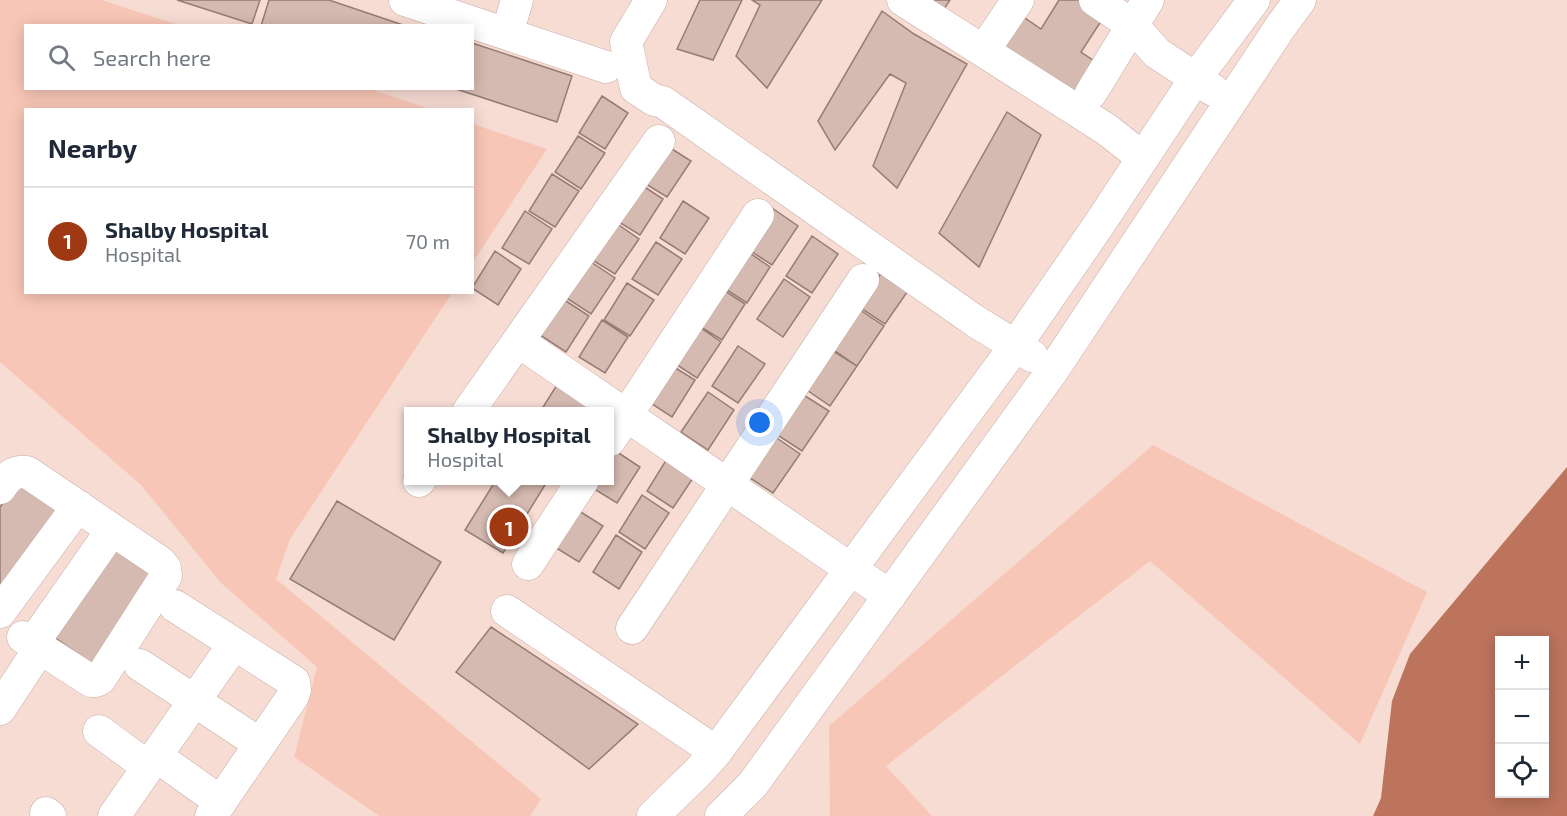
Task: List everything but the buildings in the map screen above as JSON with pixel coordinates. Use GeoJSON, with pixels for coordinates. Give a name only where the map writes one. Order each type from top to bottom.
{"type":"FeatureCollection","features":[{"type":"Feature","properties":{"kind":"street"},"geometry":{"type":"LineString","coordinates":[[405,0],[441,6],[507,34],[606,67]]}},
{"type":"Feature","properties":{"kind":"street"},"geometry":{"type":"LineString","coordinates":[[507,34],[517,0]]}},
{"type":"Feature","properties":{"kind":"street"},"geometry":{"type":"LineString","coordinates":[[651,0],[626,42],[636,88],[654,100],[663,102],[965,315],[1053,370]]}},
{"type":"Feature","properties":{"kind":"street"},"geometry":{"type":"LineString","coordinates":[[903,0],[1106,129],[1143,158]]}},
{"type":"Feature","properties":{"kind":"street"},"geometry":{"type":"LineString","coordinates":[[988,44],[1018,0]]}},
{"type":"Feature","properties":{"kind":"street"},"geometry":{"type":"LineString","coordinates":[[1095,0],[1140,12]]}},
{"type":"Feature","properties":{"kind":"street"},"geometry":{"type":"LineString","coordinates":[[653,816],[707,761],[1016,345],[1195,79],[1254,0]]}},
{"type":"Feature","properties":{"kind":"street"},"geometry":{"type":"LineString","coordinates":[[507,611],[707,761],[731,806],[753,784],[1053,370],[1300,0]]}},
{"type":"Feature","properties":{"kind":"street"},"geometry":{"type":"LineString","coordinates":[[1140,12],[1157,53],[1231,102]]}},
{"type":"Feature","properties":{"kind":"street"},"geometry":{"type":"LineString","coordinates":[[1092,93],[1140,12]]}},
{"type":"Feature","properties":{"kind":"street"},"geometry":{"type":"LineString","coordinates":[[471,407],[659,141]]}},
{"type":"Feature","properties":{"kind":"street"},"geometry":{"type":"LineString","coordinates":[[758,215],[618,428],[727,485],[890,596]]}},
{"type":"Feature","properties":{"kind":"street"},"geometry":{"type":"LineString","coordinates":[[632,628],[863,280]]}},
{"type":"Feature","properties":{"kind":"street"},"geometry":{"type":"LineString","coordinates":[[518,341],[594,407]]}},
{"type":"Feature","properties":{"kind":"street"},"geometry":{"type":"LineString","coordinates":[[0,488],[8,476],[19,471],[27,472],[160,562],[165,568],[166,576],[96,681],[91,681],[0,622]]}},
{"type":"Feature","properties":{"kind":"street"},"geometry":{"type":"LineString","coordinates":[[528,564],[580,485]]}},
{"type":"Feature","properties":{"kind":"street"},"geometry":{"type":"LineString","coordinates":[[0,612],[78,506]]}},
{"type":"Feature","properties":{"kind":"street"},"geometry":{"type":"LineString","coordinates":[[0,709],[37,646],[112,530]]}},
{"type":"Feature","properties":{"kind":"street"},"geometry":{"type":"LineString","coordinates":[[99,731],[152,761],[216,809],[293,696],[294,682],[175,606]]}},
{"type":"Feature","properties":{"kind":"street"},"geometry":{"type":"LineString","coordinates":[[114,816],[234,644]]}},
{"type":"Feature","properties":{"kind":"street"},"geometry":{"type":"LineString","coordinates":[[140,664],[260,744]]}},
{"type":"Feature","properties":{"kind":"shaded area"},"geometry":{"type":"Polygon","coordinates":[[[0,0],[102,0],[175,24],[24,24],[24,90],[373,90],[427,108],[24,108],[24,294],[451,294],[290,539],[276,579],[541,799],[530,816],[379,816],[294,757],[317,667],[221,583],[141,485],[0,362],[0,0]]]}},
{"type":"Feature","properties":{"kind":"shaded area"},"geometry":{"type":"Polygon","coordinates":[[[474,125],[547,149],[474,260],[474,125]]]}},
{"type":"Feature","properties":{"kind":"shaded area"},"geometry":{"type":"Polygon","coordinates":[[[1153,445],[1427,592],[1360,744],[1150,561],[886,766],[932,816],[830,816],[829,726],[1153,445]]]}},
{"type":"Feature","properties":{"kind":"shaded area"},"geometry":{"type":"Polygon","coordinates":[[[1567,467],[1567,816],[1373,816],[1381,798],[1392,701],[1410,654],[1567,467]]]}},
{"type":"Feature","properties":{"kind":"place","name":"Shalby Hospital"},"geometry":{"type":"Point","coordinates":[509,527]}}]}
